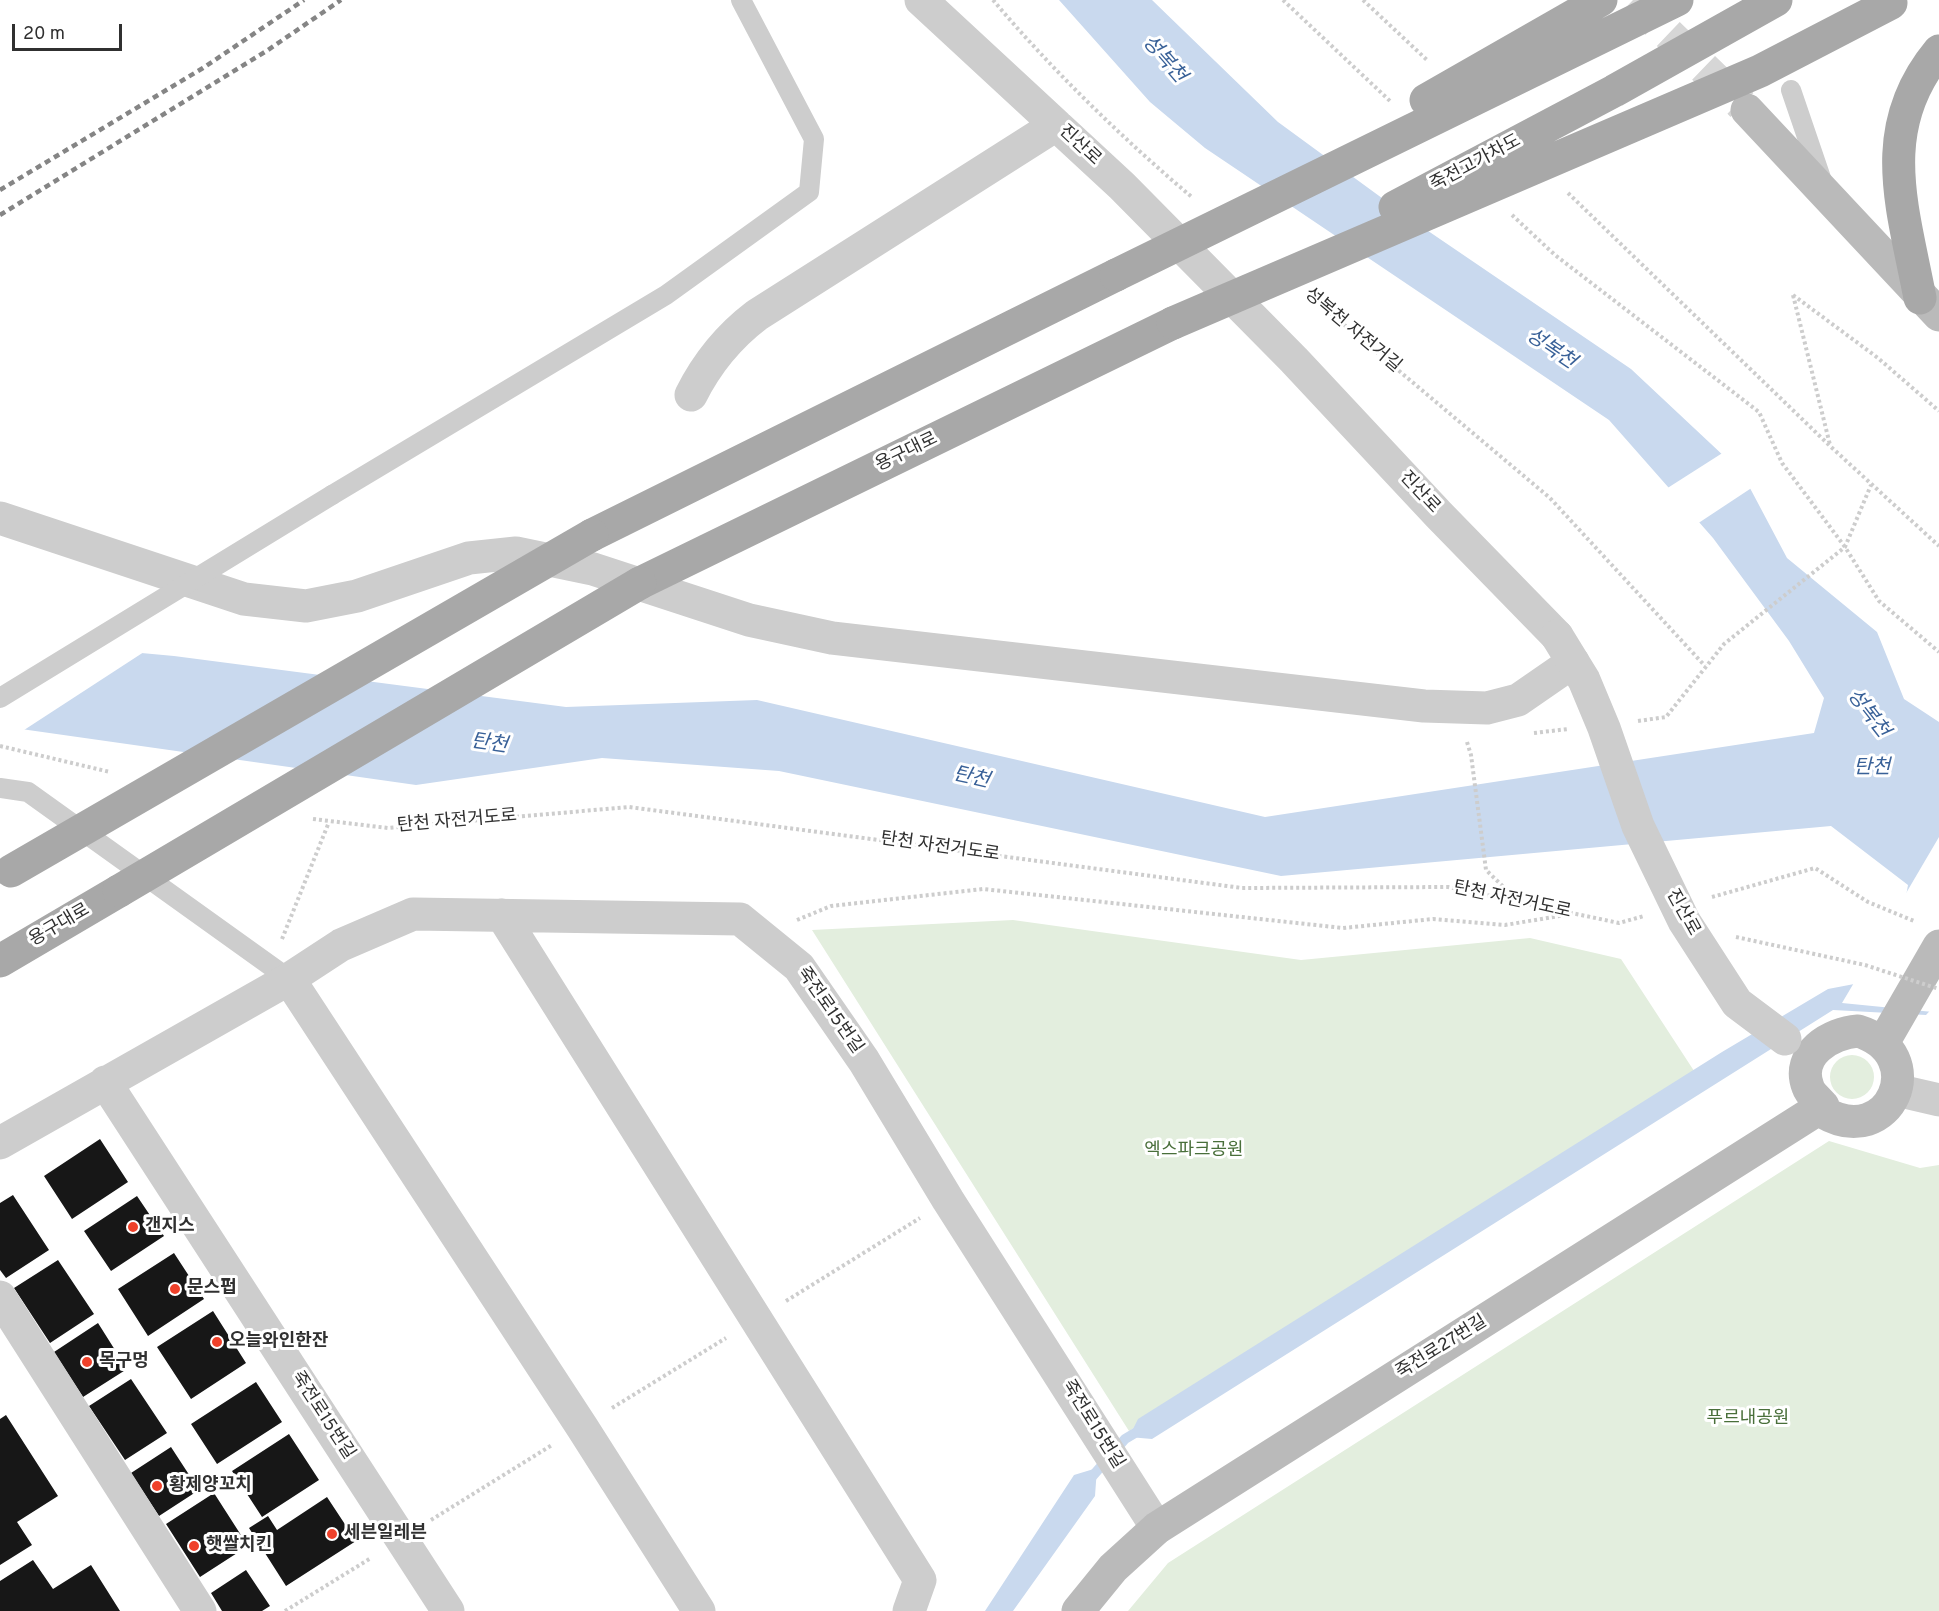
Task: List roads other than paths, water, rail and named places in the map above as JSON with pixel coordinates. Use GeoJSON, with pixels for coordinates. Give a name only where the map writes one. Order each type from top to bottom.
{"type":"FeatureCollection","features":[{"type":"Feature","properties":{"kind":"main road"},"geometry":{"type":"LineString","coordinates":[[1116,275],[1601,0]]}},
{"type":"Feature","properties":{"kind":"main road"},"geometry":{"type":"LineString","coordinates":[[4,874],[592,535],[1677,0]]}},
{"type":"Feature","properties":{"kind":"main road","name":"죽전고가차도"},"geometry":{"type":"LineString","coordinates":[[1173,323],[1614,92],[1776,0]]}},
{"type":"Feature","properties":{"kind":"main road"},"geometry":{"type":"LineString","coordinates":[[1173,323],[1760,72],[1894,2]]}},
{"type":"Feature","properties":{"kind":"main road"},"geometry":{"type":"LineString","coordinates":[[1930,306],[1900,195],[1897,152],[1906,109],[1928,64],[1939,51]]}},
{"type":"Feature","properties":{"kind":"main road","name":"용구대로"},"geometry":{"type":"LineString","coordinates":[[0,962],[640,583],[1173,323]]}},
{"type":"Feature","properties":{"kind":"street","name":"진산로"},"geometry":{"type":"LineString","coordinates":[[921,0],[1122,186],[1294,360],[1565,649],[1584,680],[1604,728],[1638,826],[1684,921],[1737,1003],[1785,1039],[1812,1055]]}},
{"type":"Feature","properties":{"kind":"street"},"geometry":{"type":"LineString","coordinates":[[1747,110],[1930,306]]}},
{"type":"Feature","properties":{"kind":"street"},"geometry":{"type":"LineString","coordinates":[[692,395],[703,371],[734,332],[1056,125]]}},
{"type":"Feature","properties":{"kind":"street"},"geometry":{"type":"LineString","coordinates":[[0,518],[244,599],[306,606],[357,596],[469,558],[516,553],[593,569],[749,620],[832,638],[1424,706],[1487,708],[1518,700],[1565,649]]}},
{"type":"Feature","properties":{"kind":"street","name":"죽전로15번길"},"geometry":{"type":"LineString","coordinates":[[0,1143],[289,979],[340,945],[413,914],[740,919],[799,967],[864,1061],[948,1200],[1157,1528]]}},
{"type":"Feature","properties":{"kind":"street"},"geometry":{"type":"LineString","coordinates":[[502,915],[920,1580],[909,1611]]}},
{"type":"Feature","properties":{"kind":"street"},"geometry":{"type":"LineString","coordinates":[[1883,1043],[1939,946]]}},
{"type":"Feature","properties":{"kind":"street"},"geometry":{"type":"LineString","coordinates":[[289,979],[582,1427],[699,1611]]}},
{"type":"Feature","properties":{"kind":"street"},"geometry":{"type":"LineString","coordinates":[[1858,1031],[1873,1036],[1883,1043],[1897,1065],[1896,1090],[1890,1104],[1879,1115],[1866,1121],[1850,1123],[1836,1120],[1823,1112],[1823,1106],[1808,1088],[1806,1076],[1812,1055],[1827,1038],[1842,1032],[1858,1031]]}},
{"type":"Feature","properties":{"kind":"street","name":"죽전로15번길"},"geometry":{"type":"LineString","coordinates":[[105,1082],[448,1611]]}},
{"type":"Feature","properties":{"kind":"street"},"geometry":{"type":"LineString","coordinates":[[1896,1090],[1939,1100]]}},
{"type":"Feature","properties":{"kind":"street","name":"죽전로27번길"},"geometry":{"type":"LineString","coordinates":[[1078,1611],[1113,1568],[1157,1528],[1823,1106]]}},
{"type":"Feature","properties":{"kind":"street"},"geometry":{"type":"LineString","coordinates":[[0,1297],[200,1611]]}},
{"type":"Feature","properties":{"kind":"lane"},"geometry":{"type":"LineString","coordinates":[[0,698],[332,495],[666,295],[809,192],[814,139],[741,0]]}},
{"type":"Feature","properties":{"kind":"lane"},"geometry":{"type":"LineString","coordinates":[[1791,90],[1826,195]]}},
{"type":"Feature","properties":{"kind":"lane"},"geometry":{"type":"LineString","coordinates":[[0,788],[28,792],[289,979]]}},
{"type":"Feature","properties":{"kind":"water","name":"탄천"},"geometry":{"type":"Polygon","coordinates":[[[1059,0],[1152,0],[1278,122],[1412,220],[1631,369],[1742,473],[1787,558],[1877,632],[1904,699],[1939,722],[1939,1001],[1926,1015],[1833,1010],[1152,1439],[1129,1437],[1138,1419],[1722,1052],[1828,989],[1891,977],[1908,885],[1831,826],[1281,876],[779,771],[602,758],[416,785],[0,726],[0,640],[174,656],[566,707],[757,700],[1265,817],[1814,733],[1824,698],[1789,641],[1713,538],[1609,420],[1205,148],[1150,102],[1059,0]]]}},
{"type":"Feature","properties":{"kind":"water"},"geometry":{"type":"Polygon","coordinates":[[[1097,1468],[1095,1496],[1013,1611],[985,1611],[1074,1475],[1097,1468]]]}},
{"type":"Feature","properties":{"kind":"waterway"},"geometry":{"type":"LineString","coordinates":[[1090,1479],[1125,1439],[1140,1430]]}},
{"type":"Feature","properties":{"kind":"tunnel"},"geometry":{"type":"LineString","coordinates":[[1633,0],[1742,105]]}},
{"type":"Feature","properties":{"kind":"railway"},"geometry":{"type":"LineString","coordinates":[[0,190],[203,68],[304,0]]}},
{"type":"Feature","properties":{"kind":"railway"},"geometry":{"type":"LineString","coordinates":[[0,215],[268,50],[341,0]]}},
{"type":"Feature","properties":{"kind":"place","name":"갠지스"},"geometry":{"type":"Point","coordinates":[133,1227]}},
{"type":"Feature","properties":{"kind":"place","name":"문스펍"},"geometry":{"type":"Point","coordinates":[175,1289]}},
{"type":"Feature","properties":{"kind":"place","name":"오늘와인한잔"},"geometry":{"type":"Point","coordinates":[217,1342]}},
{"type":"Feature","properties":{"kind":"place","name":"목구멍"},"geometry":{"type":"Point","coordinates":[87,1362]}},
{"type":"Feature","properties":{"kind":"place","name":"황제양꼬치"},"geometry":{"type":"Point","coordinates":[157,1486]}},
{"type":"Feature","properties":{"kind":"place","name":"세븐일레븐"},"geometry":{"type":"Point","coordinates":[332,1534]}},
{"type":"Feature","properties":{"kind":"place","name":"햇쌀치킨"},"geometry":{"type":"Point","coordinates":[194,1546]}},
{"type":"Feature","properties":{"kind":"water label","name":"성복천"},"geometry":{"type":"Point","coordinates":[1163,60]}},
{"type":"Feature","properties":{"kind":"water label","name":"성복천"},"geometry":{"type":"Point","coordinates":[1550,350]}},
{"type":"Feature","properties":{"kind":"water label","name":"성복천"},"geometry":{"type":"Point","coordinates":[1867,714]}},
{"type":"Feature","properties":{"kind":"park label","name":"엑스파크공원"},"geometry":{"type":"Point","coordinates":[1194,1151]}},
{"type":"Feature","properties":{"kind":"park label","name":"푸르내공원"},"geometry":{"type":"Point","coordinates":[1748,1419]}}]}
